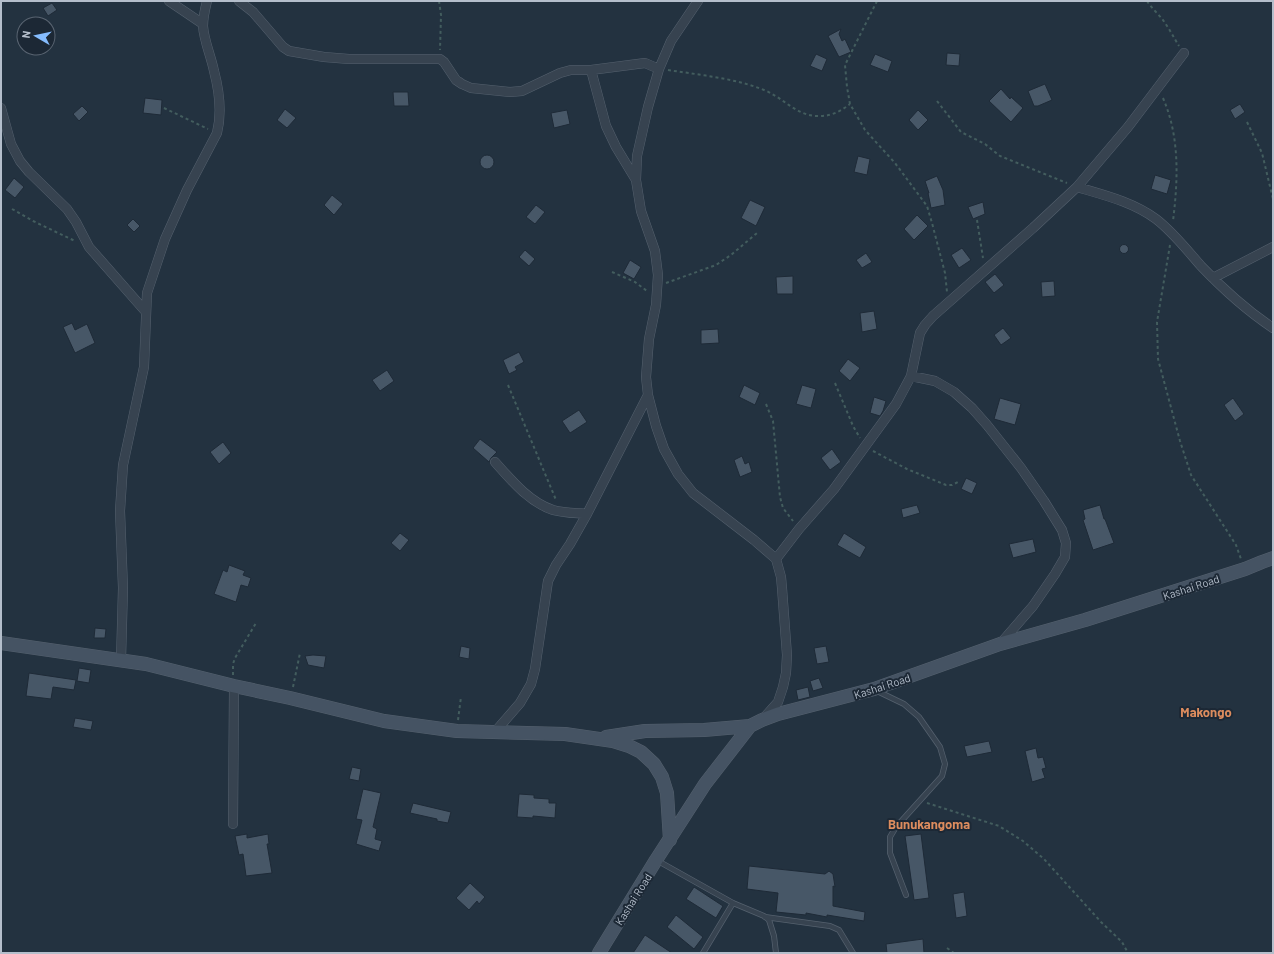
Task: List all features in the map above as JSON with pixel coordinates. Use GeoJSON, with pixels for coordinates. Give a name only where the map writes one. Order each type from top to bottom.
{"type":"FeatureCollection","features":[{"type":"Feature","properties":{"kind":"street"},"geometry":{"type":"LineString","coordinates":[[170,1],[203,24]]}},
{"type":"Feature","properties":{"kind":"street"},"geometry":{"type":"LineString","coordinates":[[121,660],[123,588],[120,511],[123,465],[144,367],[147,293],[165,239],[218,127],[219,99],[215,71],[205,38],[203,24],[207,1]]}},
{"type":"Feature","properties":{"kind":"street"},"geometry":{"type":"LineString","coordinates":[[238,1],[253,12],[283,47],[289,51],[324,57],[349,59],[440,59],[444,62],[456,80],[470,88],[510,92],[522,91],[560,73],[571,70],[591,70],[645,63],[659,69]]}},
{"type":"Feature","properties":{"kind":"street"},"geometry":{"type":"LineString","coordinates":[[698,1],[672,41],[659,69],[637,156],[636,180],[641,211],[655,251],[658,275],[656,298],[646,358],[646,377],[648,395],[664,449],[678,474],[693,493],[776,559],[782,582],[787,655],[786,673],[778,702],[762,720]]}},
{"type":"Feature","properties":{"kind":"street"},"geometry":{"type":"LineString","coordinates":[[776,559],[799,529],[834,489],[896,404],[911,376],[920,333],[925,325],[933,316],[1077,187],[1128,127],[1184,53]]}},
{"type":"Feature","properties":{"kind":"street"},"geometry":{"type":"LineString","coordinates":[[591,70],[606,126],[616,147],[636,180]]}},
{"type":"Feature","properties":{"kind":"street"},"geometry":{"type":"LineString","coordinates":[[1,108],[11,144],[20,161],[29,172],[67,209],[76,222],[89,247],[146,312]]}},
{"type":"Feature","properties":{"kind":"street"},"geometry":{"type":"LineString","coordinates":[[1077,187],[1125,202],[1157,220],[1238,303],[1273,328]]}},
{"type":"Feature","properties":{"kind":"street"},"geometry":{"type":"LineString","coordinates":[[1213,278],[1273,247]]}},
{"type":"Feature","properties":{"kind":"street"},"geometry":{"type":"LineString","coordinates":[[911,376],[935,381],[954,392],[972,408],[1025,473],[1062,530],[1066,543],[1065,557],[1033,606],[1000,644]]}},
{"type":"Feature","properties":{"kind":"street"},"geometry":{"type":"LineString","coordinates":[[494,733],[520,703],[531,684],[535,668],[548,581],[587,514],[648,395]]}},
{"type":"Feature","properties":{"kind":"street"},"geometry":{"type":"LineString","coordinates":[[495,462],[516,486],[536,502],[561,512],[587,514]]}},
{"type":"Feature","properties":{"kind":"street","name":"Kashai Road"},"geometry":{"type":"LineString","coordinates":[[599,953],[705,784],[750,726],[778,714],[874,689],[1000,644],[1085,620],[1245,570],[1273,558]]}},
{"type":"Feature","properties":{"kind":"street"},"geometry":{"type":"LineString","coordinates":[[1,643],[146,664],[384,721],[457,731],[565,734],[613,741],[641,752],[654,764],[662,777],[667,793],[670,840]]}},
{"type":"Feature","properties":{"kind":"street"},"geometry":{"type":"LineString","coordinates":[[233,824],[234,686]]}},
{"type":"Feature","properties":{"kind":"street"},"geometry":{"type":"LineString","coordinates":[[598,738],[645,731],[704,730],[750,726]]}},
{"type":"Feature","properties":{"kind":"lane"},"geometry":{"type":"LineString","coordinates":[[874,689],[904,704],[919,717],[940,747],[945,764],[942,776],[896,827],[890,837],[890,854],[906,895]]}},
{"type":"Feature","properties":{"kind":"lane"},"geometry":{"type":"LineString","coordinates":[[656,860],[733,903],[764,916],[830,926],[839,930],[853,953]]}},
{"type":"Feature","properties":{"kind":"lane"},"geometry":{"type":"LineString","coordinates":[[703,953],[733,903]]}},
{"type":"Feature","properties":{"kind":"lane"},"geometry":{"type":"LineString","coordinates":[[764,916],[769,920],[771,925],[776,953]]}},
{"type":"Feature","properties":{"kind":"path"},"geometry":{"type":"LineString","coordinates":[[439,1],[440,59]]}},
{"type":"Feature","properties":{"kind":"path"},"geometry":{"type":"LineString","coordinates":[[878,1],[845,65],[846,87],[850,104],[865,130],[895,163],[926,206],[945,273],[948,303]]}},
{"type":"Feature","properties":{"kind":"path"},"geometry":{"type":"LineString","coordinates":[[1147,1],[1167,25],[1170,34],[1184,53]]}},
{"type":"Feature","properties":{"kind":"path"},"geometry":{"type":"LineString","coordinates":[[659,69],[710,76],[747,84],[766,91],[792,107],[807,114],[816,116],[828,116],[842,110],[850,104]]}},
{"type":"Feature","properties":{"kind":"path"},"geometry":{"type":"LineString","coordinates":[[1158,87],[1173,128],[1177,182],[1172,234],[1157,322],[1156,344],[1158,359],[1180,441],[1191,475],[1236,545],[1245,570]]}},
{"type":"Feature","properties":{"kind":"path"},"geometry":{"type":"LineString","coordinates":[[937,101],[961,132],[985,144],[1000,156],[1077,187]]}},
{"type":"Feature","properties":{"kind":"path"},"geometry":{"type":"LineString","coordinates":[[164,108],[216,133]]}},
{"type":"Feature","properties":{"kind":"path"},"geometry":{"type":"LineString","coordinates":[[1246,122],[1262,152],[1273,199]]}},
{"type":"Feature","properties":{"kind":"path"},"geometry":{"type":"LineString","coordinates":[[12,209],[33,221],[89,247]]}},
{"type":"Feature","properties":{"kind":"path"},"geometry":{"type":"LineString","coordinates":[[977,220],[985,269]]}},
{"type":"Feature","properties":{"kind":"path"},"geometry":{"type":"LineString","coordinates":[[657,286],[716,265],[731,255],[757,233]]}},
{"type":"Feature","properties":{"kind":"path"},"geometry":{"type":"LineString","coordinates":[[612,272],[635,282],[656,298]]}},
{"type":"Feature","properties":{"kind":"path"},"geometry":{"type":"LineString","coordinates":[[835,383],[853,426],[865,446],[906,469],[946,485],[952,485],[958,482]]}},
{"type":"Feature","properties":{"kind":"path"},"geometry":{"type":"LineString","coordinates":[[508,385],[561,512]]}},
{"type":"Feature","properties":{"kind":"path"},"geometry":{"type":"LineString","coordinates":[[766,404],[773,421],[780,497],[783,508],[799,529]]}},
{"type":"Feature","properties":{"kind":"path"},"geometry":{"type":"LineString","coordinates":[[234,686],[233,670],[235,658],[256,623]]}},
{"type":"Feature","properties":{"kind":"path"},"geometry":{"type":"LineString","coordinates":[[290,698],[300,653]]}},
{"type":"Feature","properties":{"kind":"path"},"geometry":{"type":"LineString","coordinates":[[457,731],[461,697]]}},
{"type":"Feature","properties":{"kind":"path"},"geometry":{"type":"LineString","coordinates":[[921,801],[1000,826],[1023,841],[1044,859],[1101,922],[1122,942],[1128,953]]}},
{"type":"Feature","properties":{"kind":"path"},"geometry":{"type":"LineString","coordinates":[[946,948],[954,953]]}},
{"type":"Feature","properties":{"kind":"building"},"geometry":{"type":"Polygon","coordinates":[[[52,3],[57,10],[48,16],[43,8],[52,3]]]}},
{"type":"Feature","properties":{"kind":"building"},"geometry":{"type":"Polygon","coordinates":[[[841,29],[839,34],[842,41],[845,39],[851,52],[839,57],[828,36],[841,29]]]}},
{"type":"Feature","properties":{"kind":"building"},"geometry":{"type":"Polygon","coordinates":[[[947,53],[960,54],[959,66],[946,65],[947,53]]]}},
{"type":"Feature","properties":{"kind":"building"},"geometry":{"type":"Polygon","coordinates":[[[816,54],[827,59],[822,71],[810,66],[816,54]]]}},
{"type":"Feature","properties":{"kind":"building"},"geometry":{"type":"Polygon","coordinates":[[[875,54],[892,61],[888,72],[870,65],[875,54]]]}},
{"type":"Feature","properties":{"kind":"building"},"geometry":{"type":"Polygon","coordinates":[[[1045,84],[1052,100],[1038,106],[1034,106],[1028,91],[1045,84]]]}},
{"type":"Feature","properties":{"kind":"building"},"geometry":{"type":"Polygon","coordinates":[[[1001,89],[1010,99],[1011,97],[1023,108],[1011,122],[989,101],[1001,89]]]}},
{"type":"Feature","properties":{"kind":"building"},"geometry":{"type":"Polygon","coordinates":[[[393,92],[408,92],[409,106],[394,106],[393,92]]]}},
{"type":"Feature","properties":{"kind":"building"},"geometry":{"type":"Polygon","coordinates":[[[145,98],[162,100],[161,115],[143,113],[145,98]]]}},
{"type":"Feature","properties":{"kind":"building"},"geometry":{"type":"Polygon","coordinates":[[[1240,104],[1245,112],[1235,119],[1230,110],[1240,104]]]}},
{"type":"Feature","properties":{"kind":"building"},"geometry":{"type":"Polygon","coordinates":[[[82,106],[88,112],[79,121],[73,114],[82,106]]]}},
{"type":"Feature","properties":{"kind":"building"},"geometry":{"type":"Polygon","coordinates":[[[285,109],[296,118],[287,128],[277,120],[285,109]]]}},
{"type":"Feature","properties":{"kind":"building"},"geometry":{"type":"Polygon","coordinates":[[[567,110],[570,124],[554,128],[551,113],[567,110]]]}},
{"type":"Feature","properties":{"kind":"building"},"geometry":{"type":"Polygon","coordinates":[[[918,110],[928,120],[918,130],[909,120],[918,110]]]}},
{"type":"Feature","properties":{"kind":"building"},"geometry":{"type":"Polygon","coordinates":[[[487,155],[492,157],[494,162],[492,167],[487,169],[482,167],[480,162],[482,157],[487,155]]]}},
{"type":"Feature","properties":{"kind":"building"},"geometry":{"type":"Polygon","coordinates":[[[858,156],[870,159],[867,175],[854,172],[858,156]]]}},
{"type":"Feature","properties":{"kind":"building"},"geometry":{"type":"Polygon","coordinates":[[[1155,175],[1171,180],[1167,194],[1151,189],[1155,175]]]}},
{"type":"Feature","properties":{"kind":"building"},"geometry":{"type":"Polygon","coordinates":[[[937,176],[943,190],[945,205],[931,208],[929,193],[925,181],[937,176]]]}},
{"type":"Feature","properties":{"kind":"building"},"geometry":{"type":"Polygon","coordinates":[[[14,178],[24,187],[15,198],[5,190],[14,178]]]}},
{"type":"Feature","properties":{"kind":"building"},"geometry":{"type":"Polygon","coordinates":[[[332,195],[343,204],[334,215],[324,205],[332,195]]]}},
{"type":"Feature","properties":{"kind":"building"},"geometry":{"type":"Polygon","coordinates":[[[750,200],[765,207],[756,226],[741,218],[750,200]]]}},
{"type":"Feature","properties":{"kind":"building"},"geometry":{"type":"Polygon","coordinates":[[[983,202],[985,214],[973,219],[968,207],[983,202]]]}},
{"type":"Feature","properties":{"kind":"building"},"geometry":{"type":"Polygon","coordinates":[[[536,205],[545,212],[535,224],[526,217],[536,205]]]}},
{"type":"Feature","properties":{"kind":"building"},"geometry":{"type":"Polygon","coordinates":[[[917,215],[928,226],[914,240],[904,229],[917,215]]]}},
{"type":"Feature","properties":{"kind":"building"},"geometry":{"type":"Polygon","coordinates":[[[133,219],[140,226],[134,232],[127,225],[133,219]]]}},
{"type":"Feature","properties":{"kind":"building"},"geometry":{"type":"Polygon","coordinates":[[[1122,245],[1126,245],[1128,249],[1126,253],[1122,253],[1120,251],[1120,247],[1122,245]]]}},
{"type":"Feature","properties":{"kind":"building"},"geometry":{"type":"Polygon","coordinates":[[[962,248],[971,260],[959,268],[951,255],[962,248]]]}},
{"type":"Feature","properties":{"kind":"building"},"geometry":{"type":"Polygon","coordinates":[[[525,250],[535,259],[529,266],[519,257],[525,250]]]}},
{"type":"Feature","properties":{"kind":"building"},"geometry":{"type":"Polygon","coordinates":[[[866,253],[872,262],[862,268],[856,260],[866,253]]]}},
{"type":"Feature","properties":{"kind":"building"},"geometry":{"type":"Polygon","coordinates":[[[630,260],[641,267],[634,279],[623,273],[630,260]]]}},
{"type":"Feature","properties":{"kind":"building"},"geometry":{"type":"Polygon","coordinates":[[[995,274],[1004,285],[994,293],[985,282],[995,274]]]}},
{"type":"Feature","properties":{"kind":"building"},"geometry":{"type":"Polygon","coordinates":[[[793,276],[793,294],[777,294],[776,277],[793,276]]]}},
{"type":"Feature","properties":{"kind":"building"},"geometry":{"type":"Polygon","coordinates":[[[1054,281],[1055,296],[1042,297],[1041,282],[1054,281]]]}},
{"type":"Feature","properties":{"kind":"building"},"geometry":{"type":"Polygon","coordinates":[[[874,311],[877,329],[862,332],[860,313],[874,311]]]}},
{"type":"Feature","properties":{"kind":"building"},"geometry":{"type":"Polygon","coordinates":[[[72,323],[75,330],[87,324],[95,343],[75,353],[63,327],[72,323]]]}},
{"type":"Feature","properties":{"kind":"building"},"geometry":{"type":"Polygon","coordinates":[[[1003,328],[1011,338],[1001,345],[994,335],[1003,328]]]}},
{"type":"Feature","properties":{"kind":"building"},"geometry":{"type":"Polygon","coordinates":[[[718,329],[719,343],[701,344],[701,330],[718,329]]]}},
{"type":"Feature","properties":{"kind":"building"},"geometry":{"type":"Polygon","coordinates":[[[519,352],[524,362],[515,367],[517,370],[509,374],[503,360],[519,352]]]}},
{"type":"Feature","properties":{"kind":"building"},"geometry":{"type":"Polygon","coordinates":[[[848,359],[860,368],[850,381],[839,371],[848,359]]]}},
{"type":"Feature","properties":{"kind":"building"},"geometry":{"type":"Polygon","coordinates":[[[387,370],[394,381],[380,391],[372,380],[387,370]]]}},
{"type":"Feature","properties":{"kind":"building"},"geometry":{"type":"Polygon","coordinates":[[[744,385],[760,393],[755,405],[739,397],[744,385]]]}},
{"type":"Feature","properties":{"kind":"building"},"geometry":{"type":"Polygon","coordinates":[[[802,385],[816,389],[811,408],[796,404],[802,385]]]}},
{"type":"Feature","properties":{"kind":"building"},"geometry":{"type":"Polygon","coordinates":[[[874,397],[886,401],[880,416],[870,413],[874,397]]]}},
{"type":"Feature","properties":{"kind":"building"},"geometry":{"type":"Polygon","coordinates":[[[1000,398],[1021,404],[1015,425],[994,419],[1000,398]]]}},
{"type":"Feature","properties":{"kind":"building"},"geometry":{"type":"Polygon","coordinates":[[[1233,398],[1244,414],[1235,421],[1224,405],[1233,398]]]}},
{"type":"Feature","properties":{"kind":"building"},"geometry":{"type":"Polygon","coordinates":[[[579,410],[587,422],[570,433],[562,421],[579,410]]]}},
{"type":"Feature","properties":{"kind":"building"},"geometry":{"type":"Polygon","coordinates":[[[480,439],[497,452],[489,462],[473,448],[480,439]]]}},
{"type":"Feature","properties":{"kind":"building"},"geometry":{"type":"Polygon","coordinates":[[[223,442],[231,453],[219,464],[210,452],[223,442]]]}},
{"type":"Feature","properties":{"kind":"building"},"geometry":{"type":"Polygon","coordinates":[[[832,449],[841,462],[830,470],[821,458],[832,449]]]}},
{"type":"Feature","properties":{"kind":"building"},"geometry":{"type":"Polygon","coordinates":[[[742,456],[745,464],[749,462],[752,472],[740,477],[734,460],[742,456]]]}},
{"type":"Feature","properties":{"kind":"building"},"geometry":{"type":"Polygon","coordinates":[[[966,478],[977,483],[972,494],[961,489],[966,478]]]}},
{"type":"Feature","properties":{"kind":"building"},"geometry":{"type":"Polygon","coordinates":[[[917,505],[920,513],[903,518],[901,509],[917,505]]]}},
{"type":"Feature","properties":{"kind":"building"},"geometry":{"type":"Polygon","coordinates":[[[1100,505],[1114,543],[1093,550],[1083,520],[1085,519],[1083,510],[1100,505]]]}},
{"type":"Feature","properties":{"kind":"building"},"geometry":{"type":"Polygon","coordinates":[[[400,533],[409,540],[400,551],[391,543],[400,533]]]}},
{"type":"Feature","properties":{"kind":"building"},"geometry":{"type":"Polygon","coordinates":[[[844,533],[866,547],[860,558],[837,545],[844,533]]]}},
{"type":"Feature","properties":{"kind":"building"},"geometry":{"type":"Polygon","coordinates":[[[1033,539],[1036,552],[1013,558],[1009,544],[1033,539]]]}},
{"type":"Feature","properties":{"kind":"building"},"geometry":{"type":"Polygon","coordinates":[[[229,565],[245,571],[243,575],[251,578],[248,587],[241,585],[236,602],[214,594],[223,570],[227,572],[229,565]]]}},
{"type":"Feature","properties":{"kind":"building"},"geometry":{"type":"Polygon","coordinates":[[[95,628],[106,629],[105,638],[94,638],[95,628]]]}},
{"type":"Feature","properties":{"kind":"building"},"geometry":{"type":"Polygon","coordinates":[[[461,646],[470,648],[469,659],[459,657],[461,646]]]}},
{"type":"Feature","properties":{"kind":"building"},"geometry":{"type":"Polygon","coordinates":[[[826,646],[829,662],[817,664],[814,648],[826,646]]]}},
{"type":"Feature","properties":{"kind":"building"},"geometry":{"type":"Polygon","coordinates":[[[305,656],[326,656],[324,668],[308,665],[305,656]]]}},
{"type":"Feature","properties":{"kind":"building"},"geometry":{"type":"Polygon","coordinates":[[[79,668],[91,670],[89,683],[77,681],[79,668]]]}},
{"type":"Feature","properties":{"kind":"building"},"geometry":{"type":"Polygon","coordinates":[[[29,673],[76,680],[74,690],[53,687],[51,699],[26,696],[29,673]]]}},
{"type":"Feature","properties":{"kind":"building"},"geometry":{"type":"Polygon","coordinates":[[[819,678],[823,688],[813,691],[810,681],[819,678]]]}},
{"type":"Feature","properties":{"kind":"building"},"geometry":{"type":"Polygon","coordinates":[[[808,687],[810,697],[798,700],[796,690],[808,687]]]}},
{"type":"Feature","properties":{"kind":"building"},"geometry":{"type":"Polygon","coordinates":[[[75,718],[93,721],[91,730],[73,727],[75,718]]]}},
{"type":"Feature","properties":{"kind":"building"},"geometry":{"type":"Polygon","coordinates":[[[989,741],[992,752],[967,757],[964,746],[989,741]]]}},
{"type":"Feature","properties":{"kind":"building"},"geometry":{"type":"Polygon","coordinates":[[[1036,748],[1038,758],[1043,757],[1046,768],[1042,769],[1045,778],[1032,782],[1025,751],[1036,748]]]}},
{"type":"Feature","properties":{"kind":"building"},"geometry":{"type":"Polygon","coordinates":[[[352,767],[361,769],[359,781],[349,779],[352,767]]]}},
{"type":"Feature","properties":{"kind":"building"},"geometry":{"type":"Polygon","coordinates":[[[363,789],[381,793],[373,827],[377,829],[375,839],[382,841],[379,851],[356,844],[362,820],[356,819],[363,789]]]}},
{"type":"Feature","properties":{"kind":"building"},"geometry":{"type":"Polygon","coordinates":[[[519,794],[534,795],[534,798],[549,799],[549,803],[556,803],[555,818],[533,816],[533,818],[517,817],[519,794]]]}},
{"type":"Feature","properties":{"kind":"building"},"geometry":{"type":"Polygon","coordinates":[[[413,803],[451,812],[448,823],[410,813],[413,803]]]}},
{"type":"Feature","properties":{"kind":"building"},"geometry":{"type":"Polygon","coordinates":[[[247,834],[247,838],[268,834],[269,844],[267,844],[272,873],[246,876],[243,854],[239,855],[235,836],[247,834]]]}},
{"type":"Feature","properties":{"kind":"building"},"geometry":{"type":"Polygon","coordinates":[[[921,834],[929,898],[914,900],[905,836],[921,834]]]}},
{"type":"Feature","properties":{"kind":"building"},"geometry":{"type":"Polygon","coordinates":[[[749,866],[825,874],[829,871],[833,874],[835,887],[833,886],[833,906],[865,912],[864,921],[827,915],[827,917],[806,913],[806,915],[776,912],[778,893],[747,889],[749,866]]]}},
{"type":"Feature","properties":{"kind":"building"},"geometry":{"type":"Polygon","coordinates":[[[470,883],[485,897],[479,904],[477,901],[469,910],[456,898],[470,883]]]}},
{"type":"Feature","properties":{"kind":"building"},"geometry":{"type":"Polygon","coordinates":[[[694,887],[723,906],[716,918],[686,899],[694,887]]]}},
{"type":"Feature","properties":{"kind":"building"},"geometry":{"type":"Polygon","coordinates":[[[964,892],[967,916],[956,918],[953,894],[964,892]]]}},
{"type":"Feature","properties":{"kind":"building"},"geometry":{"type":"Polygon","coordinates":[[[676,915],[703,937],[694,949],[667,927],[676,915]]]}},
{"type":"Feature","properties":{"kind":"building"},"geometry":{"type":"Polygon","coordinates":[[[645,935],[672,953],[633,953],[645,935]]]}},
{"type":"Feature","properties":{"kind":"building"},"geometry":{"type":"Polygon","coordinates":[[[923,939],[924,953],[887,953],[886,944],[923,939]]]}},
{"type":"Feature","properties":{"kind":"district","name":"Makongo"},"geometry":{"type":"Point","coordinates":[1206,712]}},
{"type":"Feature","properties":{"kind":"district","name":"Bunukangoma"},"geometry":{"type":"Point","coordinates":[929,824]}}]}
